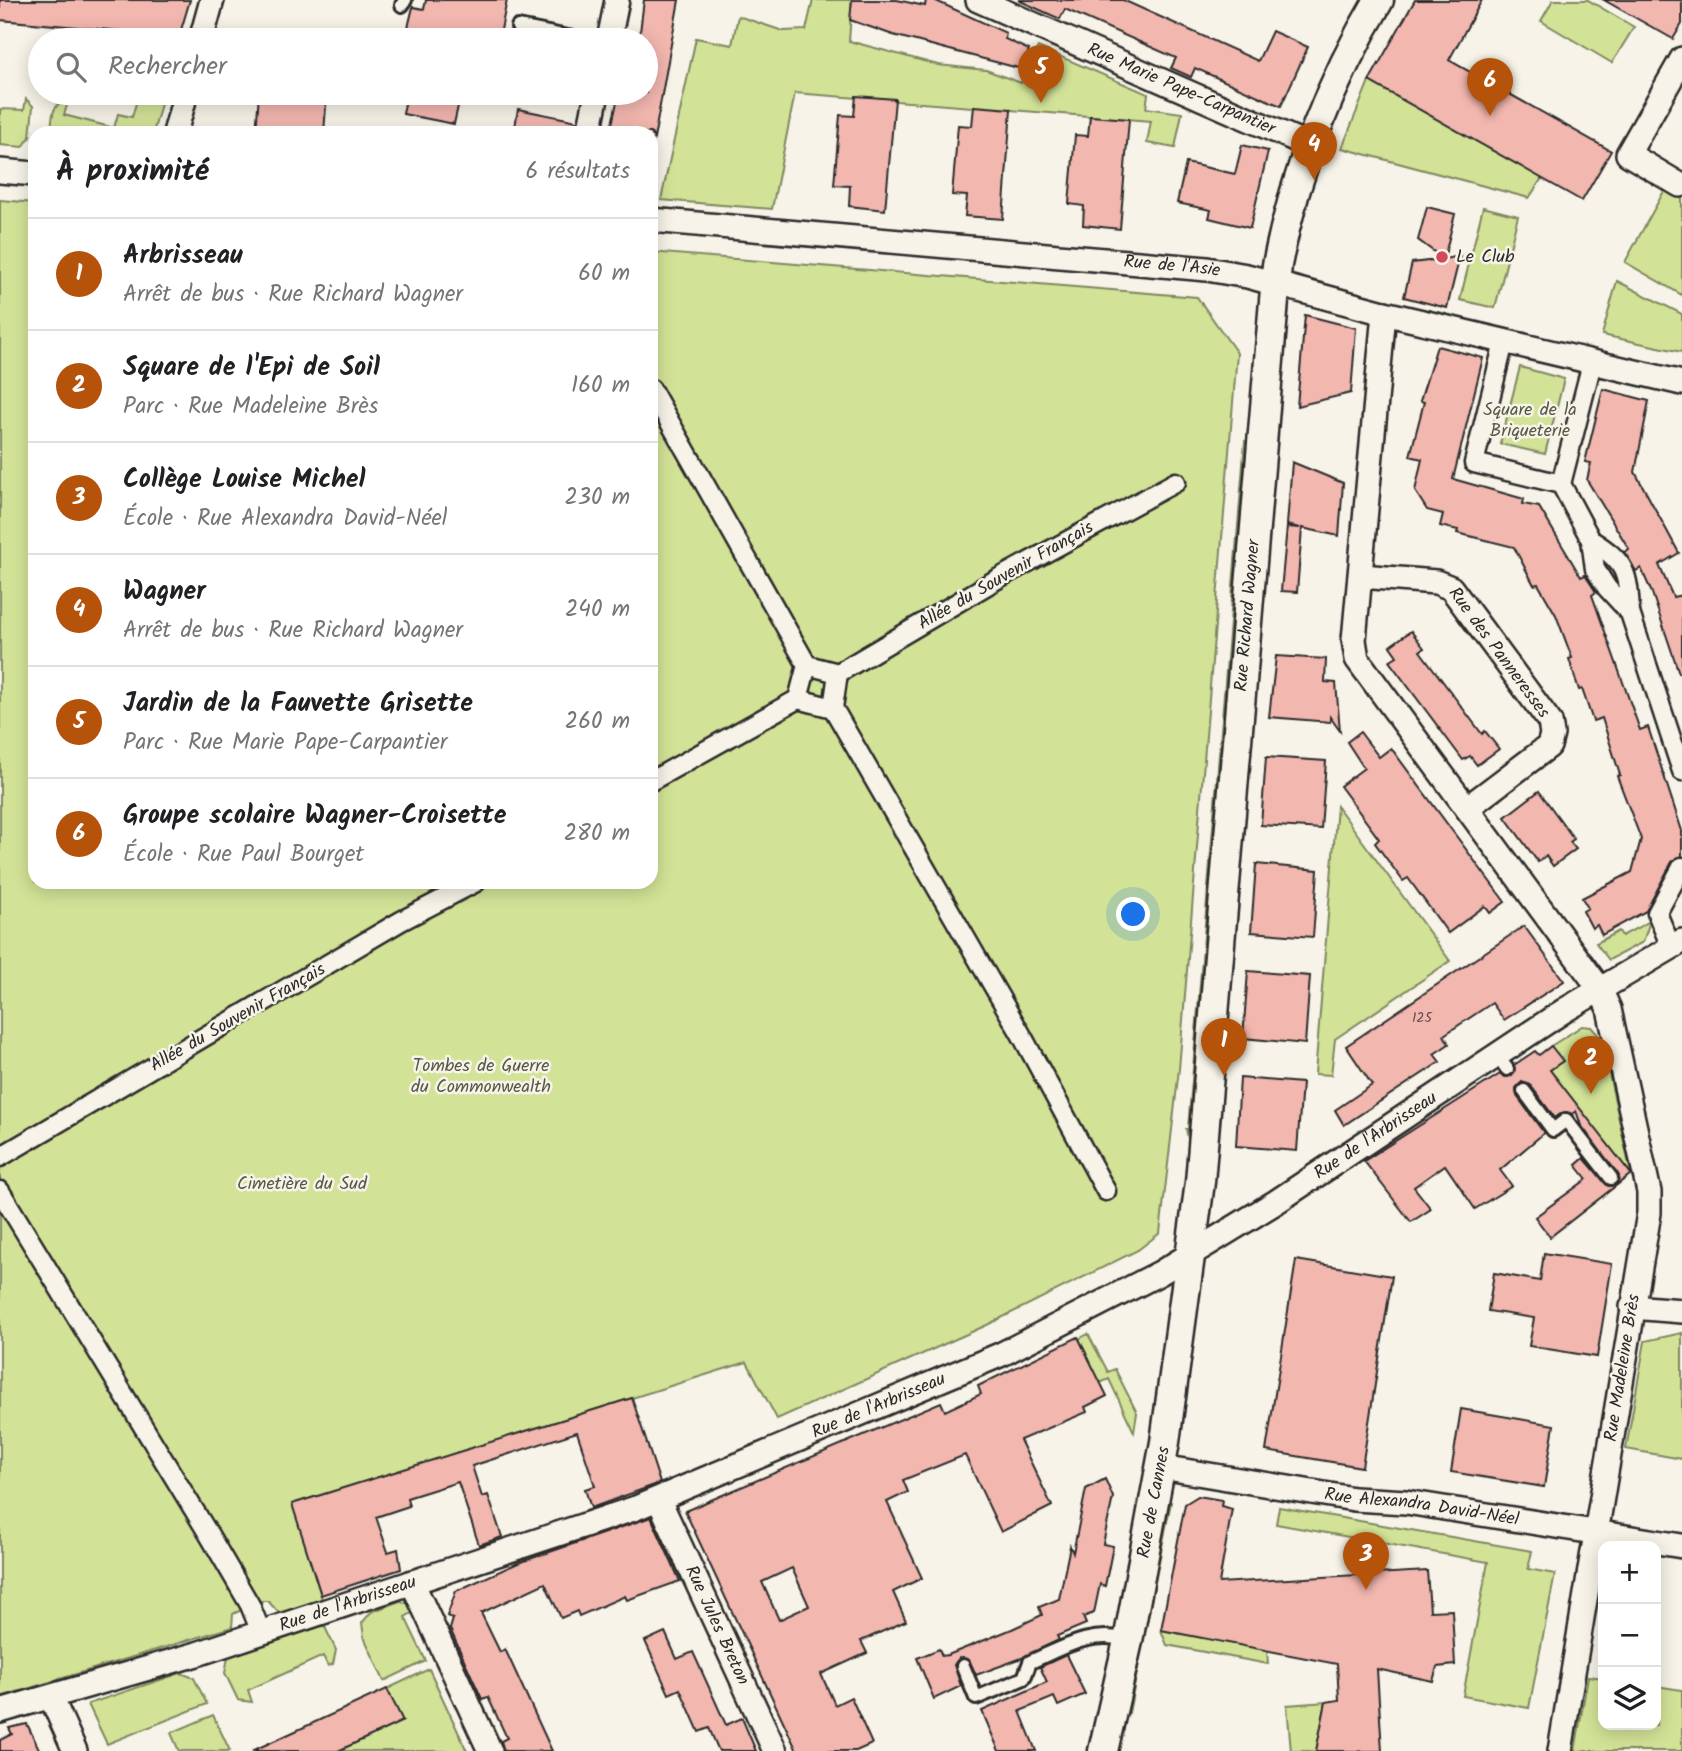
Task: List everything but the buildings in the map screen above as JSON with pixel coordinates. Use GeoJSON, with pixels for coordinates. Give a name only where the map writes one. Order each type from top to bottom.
{"type":"FeatureCollection","features":[{"type":"Feature","properties":{"kind":"street"},"geometry":{"type":"LineString","coordinates":[[204,28],[212,0]]}},
{"type":"Feature","properties":{"kind":"street"},"geometry":{"type":"LineString","coordinates":[[611,28],[617,0]]}},
{"type":"Feature","properties":{"kind":"street","name":"Rue Marie Pape-Carpantier"},"geometry":{"type":"LineString","coordinates":[[978,0],[1308,145]]}},
{"type":"Feature","properties":{"kind":"street","name":"Rue Richard Wagner"},"geometry":{"type":"LineString","coordinates":[[1192,1252],[1205,1135],[1275,284],[1291,201],[1308,145],[1337,75],[1379,0]]}},
{"type":"Feature","properties":{"kind":"street"},"geometry":{"type":"LineString","coordinates":[[1681,185],[1628,154],[1682,59]]}},
{"type":"Feature","properties":{"kind":"street"},"geometry":{"type":"LineString","coordinates":[[177,126],[183,105]]}},
{"type":"Feature","properties":{"kind":"street"},"geometry":{"type":"LineString","coordinates":[[590,126],[595,105]]}},
{"type":"Feature","properties":{"kind":"street"},"geometry":{"type":"LineString","coordinates":[[0,171],[28,173]]}},
{"type":"Feature","properties":{"kind":"street","name":"Rue de l'Asie"},"geometry":{"type":"LineString","coordinates":[[658,221],[1207,269],[1682,383]]}},
{"type":"Feature","properties":{"kind":"street"},"geometry":{"type":"LineString","coordinates":[[1384,313],[1354,640],[1357,659],[1600,989]]}},
{"type":"Feature","properties":{"kind":"street"},"geometry":{"type":"LineString","coordinates":[[1504,342],[1474,463],[1561,484]]}},
{"type":"Feature","properties":{"kind":"street"},"geometry":{"type":"LineString","coordinates":[[1592,363],[1561,484],[1591,540],[1595,569],[1607,588],[1630,613],[1682,771]]}},
{"type":"Feature","properties":{"kind":"street"},"geometry":{"type":"LineString","coordinates":[[658,401],[807,665],[798,699]]}},
{"type":"Feature","properties":{"kind":"street","name":"Allée du Souvenir Français"},"geometry":{"type":"LineString","coordinates":[[838,673],[999,578],[1176,482]]}},
{"type":"Feature","properties":{"kind":"street","name":"Rue des Panneresses"},"geometry":{"type":"LineString","coordinates":[[1361,576],[1436,582],[1451,588],[1550,722],[1552,734],[1549,746],[1467,808]]}},
{"type":"Feature","properties":{"kind":"street"},"geometry":{"type":"LineString","coordinates":[[807,665],[838,673],[833,708],[1021,1034],[1106,1191]]}},
{"type":"Feature","properties":{"kind":"street"},"geometry":{"type":"LineString","coordinates":[[658,777],[798,699],[833,708]]}},
{"type":"Feature","properties":{"kind":"street"},"geometry":{"type":"LineString","coordinates":[[1676,944],[1657,913],[1682,867]]}},
{"type":"Feature","properties":{"kind":"street","name":"Allée du Souvenir Français"},"geometry":{"type":"LineString","coordinates":[[0,1157],[401,921],[463,889]]}},
{"type":"Feature","properties":{"kind":"street","name":"Rue de l'Arbrisseau"},"geometry":{"type":"LineString","coordinates":[[0,1711],[261,1632],[659,1500],[1002,1354],[1105,1303],[1276,1202],[1502,1062],[1600,989],[1676,944]]}},
{"type":"Feature","properties":{"kind":"street","name":"Rue Madeleine Brès"},"geometry":{"type":"LineString","coordinates":[[1560,1751],[1649,1213],[1649,1192],[1609,1009],[1600,989]]}},
{"type":"Feature","properties":{"kind":"street"},"geometry":{"type":"LineString","coordinates":[[0,1191],[202,1523],[250,1605],[261,1632]]}},
{"type":"Feature","properties":{"kind":"street","name":"Rue de Cannes"},"geometry":{"type":"LineString","coordinates":[[1103,1751],[1128,1641],[1161,1467],[1192,1252]]}},
{"type":"Feature","properties":{"kind":"street"},"geometry":{"type":"LineString","coordinates":[[1632,1307],[1682,1311]]}},
{"type":"Feature","properties":{"kind":"street","name":"Rue Alexandra David-Néel"},"geometry":{"type":"LineString","coordinates":[[1161,1467],[1354,1499],[1406,1502],[1682,1546]]}},
{"type":"Feature","properties":{"kind":"street","name":"Rue Jules Breton"},"geometry":{"type":"LineString","coordinates":[[659,1500],[775,1751]]}},
{"type":"Feature","properties":{"kind":"street"},"geometry":{"type":"LineString","coordinates":[[412,1582],[490,1751]]}},
{"type":"Feature","properties":{"kind":"street"},"geometry":{"type":"LineString","coordinates":[[51,1697],[75,1751]]}},
{"type":"Feature","properties":{"kind":"lane"},"geometry":{"type":"LineString","coordinates":[[518,27],[523,28]]}},
{"type":"Feature","properties":{"kind":"lane"},"geometry":{"type":"LineString","coordinates":[[1524,1091],[1553,1130],[1566,1120],[1611,1178]]}},
{"type":"Feature","properties":{"kind":"lane"},"geometry":{"type":"LineString","coordinates":[[963,1666],[976,1698],[1024,1678],[1030,1662],[1083,1639],[1107,1635],[1128,1641]]}},
{"type":"Feature","properties":{"kind":"green space"},"geometry":{"type":"Polygon","coordinates":[[[813,0],[852,0],[849,41],[938,65],[986,70],[1021,83],[1038,47],[1148,94],[1146,108],[1182,113],[1175,148],[1147,143],[1151,121],[795,93],[772,209],[661,200],[696,38],[732,45],[738,16],[783,31],[806,30],[813,0]]]}},
{"type":"Feature","properties":{"kind":"green space"},"geometry":{"type":"Polygon","coordinates":[[[1553,0],[1588,0],[1634,27],[1612,63],[1541,21],[1553,0]]]}},
{"type":"Feature","properties":{"kind":"green space"},"geometry":{"type":"Polygon","coordinates":[[[1369,81],[1542,178],[1529,198],[1342,148],[1369,81]]]}},
{"type":"Feature","properties":{"kind":"green space"},"geometry":{"type":"Polygon","coordinates":[[[26,99],[28,105],[33,106],[28,140],[23,147],[0,145],[0,109],[24,110],[26,99]]]}},
{"type":"Feature","properties":{"kind":"green space"},"geometry":{"type":"Polygon","coordinates":[[[58,105],[67,105],[64,115],[106,126],[52,126],[58,105]]]}},
{"type":"Feature","properties":{"kind":"green space"},"geometry":{"type":"Polygon","coordinates":[[[136,105],[161,105],[155,126],[115,126],[118,114],[132,117],[136,105]]]}},
{"type":"Feature","properties":{"kind":"green space"},"geometry":{"type":"Polygon","coordinates":[[[1669,182],[1682,188],[1682,295],[1625,262],[1669,182]]]}},
{"type":"Feature","properties":{"kind":"green space","name":"Cimetière du Sud"},"geometry":{"type":"Polygon","coordinates":[[[0,200],[28,202],[28,889],[658,889],[658,253],[1197,297],[1237,353],[1179,1069],[1160,1233],[1138,1250],[987,1325],[777,1419],[747,1362],[293,1504],[322,1599],[279,1613],[268,1601],[260,1601],[233,1614],[232,1627],[0,1697],[0,200]]]}},
{"type":"Feature","properties":{"kind":"green space"},"geometry":{"type":"Polygon","coordinates":[[[1483,207],[1518,216],[1495,308],[1460,300],[1483,207]]]}},
{"type":"Feature","properties":{"kind":"green space"},"geometry":{"type":"Polygon","coordinates":[[[1617,281],[1682,314],[1682,352],[1602,335],[1617,281]]]}},
{"type":"Feature","properties":{"kind":"green space","name":"Square de la Briqueterie"},"geometry":{"type":"Polygon","coordinates":[[[1520,367],[1564,379],[1545,454],[1500,444],[1520,367]]]}},
{"type":"Feature","properties":{"kind":"green space"},"geometry":{"type":"Polygon","coordinates":[[[1245,441],[1251,442],[1190,1148],[1186,1129],[1245,441]]]}},
{"type":"Feature","properties":{"kind":"green space"},"geometry":{"type":"Polygon","coordinates":[[[1337,806],[1450,961],[1335,1039],[1331,1075],[1315,1074],[1337,806]]]}},
{"type":"Feature","properties":{"kind":"green space"},"geometry":{"type":"Polygon","coordinates":[[[1650,921],[1643,942],[1609,960],[1596,943],[1619,931],[1622,936],[1650,921]]]}},
{"type":"Feature","properties":{"kind":"green space"},"geometry":{"type":"Polygon","coordinates":[[[1582,1026],[1591,1027],[1601,1038],[1631,1174],[1550,1070],[1562,1061],[1551,1046],[1582,1026]]]}},
{"type":"Feature","properties":{"kind":"green space"},"geometry":{"type":"Polygon","coordinates":[[[1682,1333],[1682,1459],[1626,1449],[1645,1341],[1682,1333]]]}},
{"type":"Feature","properties":{"kind":"green space"},"geometry":{"type":"Polygon","coordinates":[[[1088,1334],[1108,1372],[1115,1369],[1137,1413],[1134,1432],[1109,1379],[1100,1383],[1079,1339],[1088,1334]]]}},
{"type":"Feature","properties":{"kind":"green space"},"geometry":{"type":"Polygon","coordinates":[[[1165,1501],[1171,1502],[1129,1713],[1123,1712],[1165,1501]]]}},
{"type":"Feature","properties":{"kind":"green space"},"geometry":{"type":"Polygon","coordinates":[[[1279,1507],[1532,1551],[1528,1569],[1555,1574],[1529,1708],[1463,1696],[1488,1562],[1276,1524],[1279,1507]]]}},
{"type":"Feature","properties":{"kind":"green space"},"geometry":{"type":"Polygon","coordinates":[[[400,1601],[409,1604],[412,1613],[405,1617],[426,1661],[384,1681],[364,1637],[362,1623],[371,1612],[400,1601]]]}},
{"type":"Feature","properties":{"kind":"green space"},"geometry":{"type":"Polygon","coordinates":[[[324,1625],[336,1650],[333,1664],[328,1666],[323,1656],[248,1690],[252,1702],[238,1700],[225,1673],[228,1657],[324,1625]]]}},
{"type":"Feature","properties":{"kind":"green space"},"geometry":{"type":"Polygon","coordinates":[[[1161,1630],[1267,1650],[1268,1664],[1167,1645],[1161,1630]]]}},
{"type":"Feature","properties":{"kind":"green space"},"geometry":{"type":"Polygon","coordinates":[[[429,1669],[467,1751],[338,1751],[402,1721],[387,1689],[429,1669]]]}},
{"type":"Feature","properties":{"kind":"green space"},"geometry":{"type":"Polygon","coordinates":[[[181,1673],[194,1678],[207,1704],[107,1744],[88,1704],[181,1673]]]}},
{"type":"Feature","properties":{"kind":"green space"},"geometry":{"type":"Polygon","coordinates":[[[1588,1676],[1598,1677],[1598,1730],[1661,1730],[1661,1687],[1682,1690],[1682,1751],[1575,1751],[1588,1676]]]}},
{"type":"Feature","properties":{"kind":"green space"},"geometry":{"type":"Polygon","coordinates":[[[1326,1702],[1316,1751],[1291,1751],[1287,1705],[1326,1702]]]}},
{"type":"Feature","properties":{"kind":"green space"},"geometry":{"type":"Polygon","coordinates":[[[213,1715],[230,1751],[179,1751],[171,1733],[213,1715]]]}},
{"type":"Feature","properties":{"kind":"place","name":"Jardin de la Fauvette Grisette"},"geometry":{"type":"Point","coordinates":[1041,103]}},
{"type":"Feature","properties":{"kind":"place","name":"Groupe scolaire Wagner-Croisette"},"geometry":{"type":"Point","coordinates":[1490,116]}},
{"type":"Feature","properties":{"kind":"place","name":"Wagner"},"geometry":{"type":"Point","coordinates":[1314,180]}},
{"type":"Feature","properties":{"kind":"place","name":"Le Club"},"geometry":{"type":"Point","coordinates":[1442,257]}},
{"type":"Feature","properties":{"kind":"place","name":"Arbrisseau"},"geometry":{"type":"Point","coordinates":[1224,1076]}},
{"type":"Feature","properties":{"kind":"place","name":"Square de l'Epi de Soil"},"geometry":{"type":"Point","coordinates":[1591,1094]}},
{"type":"Feature","properties":{"kind":"place","name":"Collège Louise Michel"},"geometry":{"type":"Point","coordinates":[1366,1590]}},
{"type":"Feature","properties":{"kind":"park label","name":"Tombes de Guerre du Commonwealth"},"geometry":{"type":"Point","coordinates":[481,1076]}}]}
